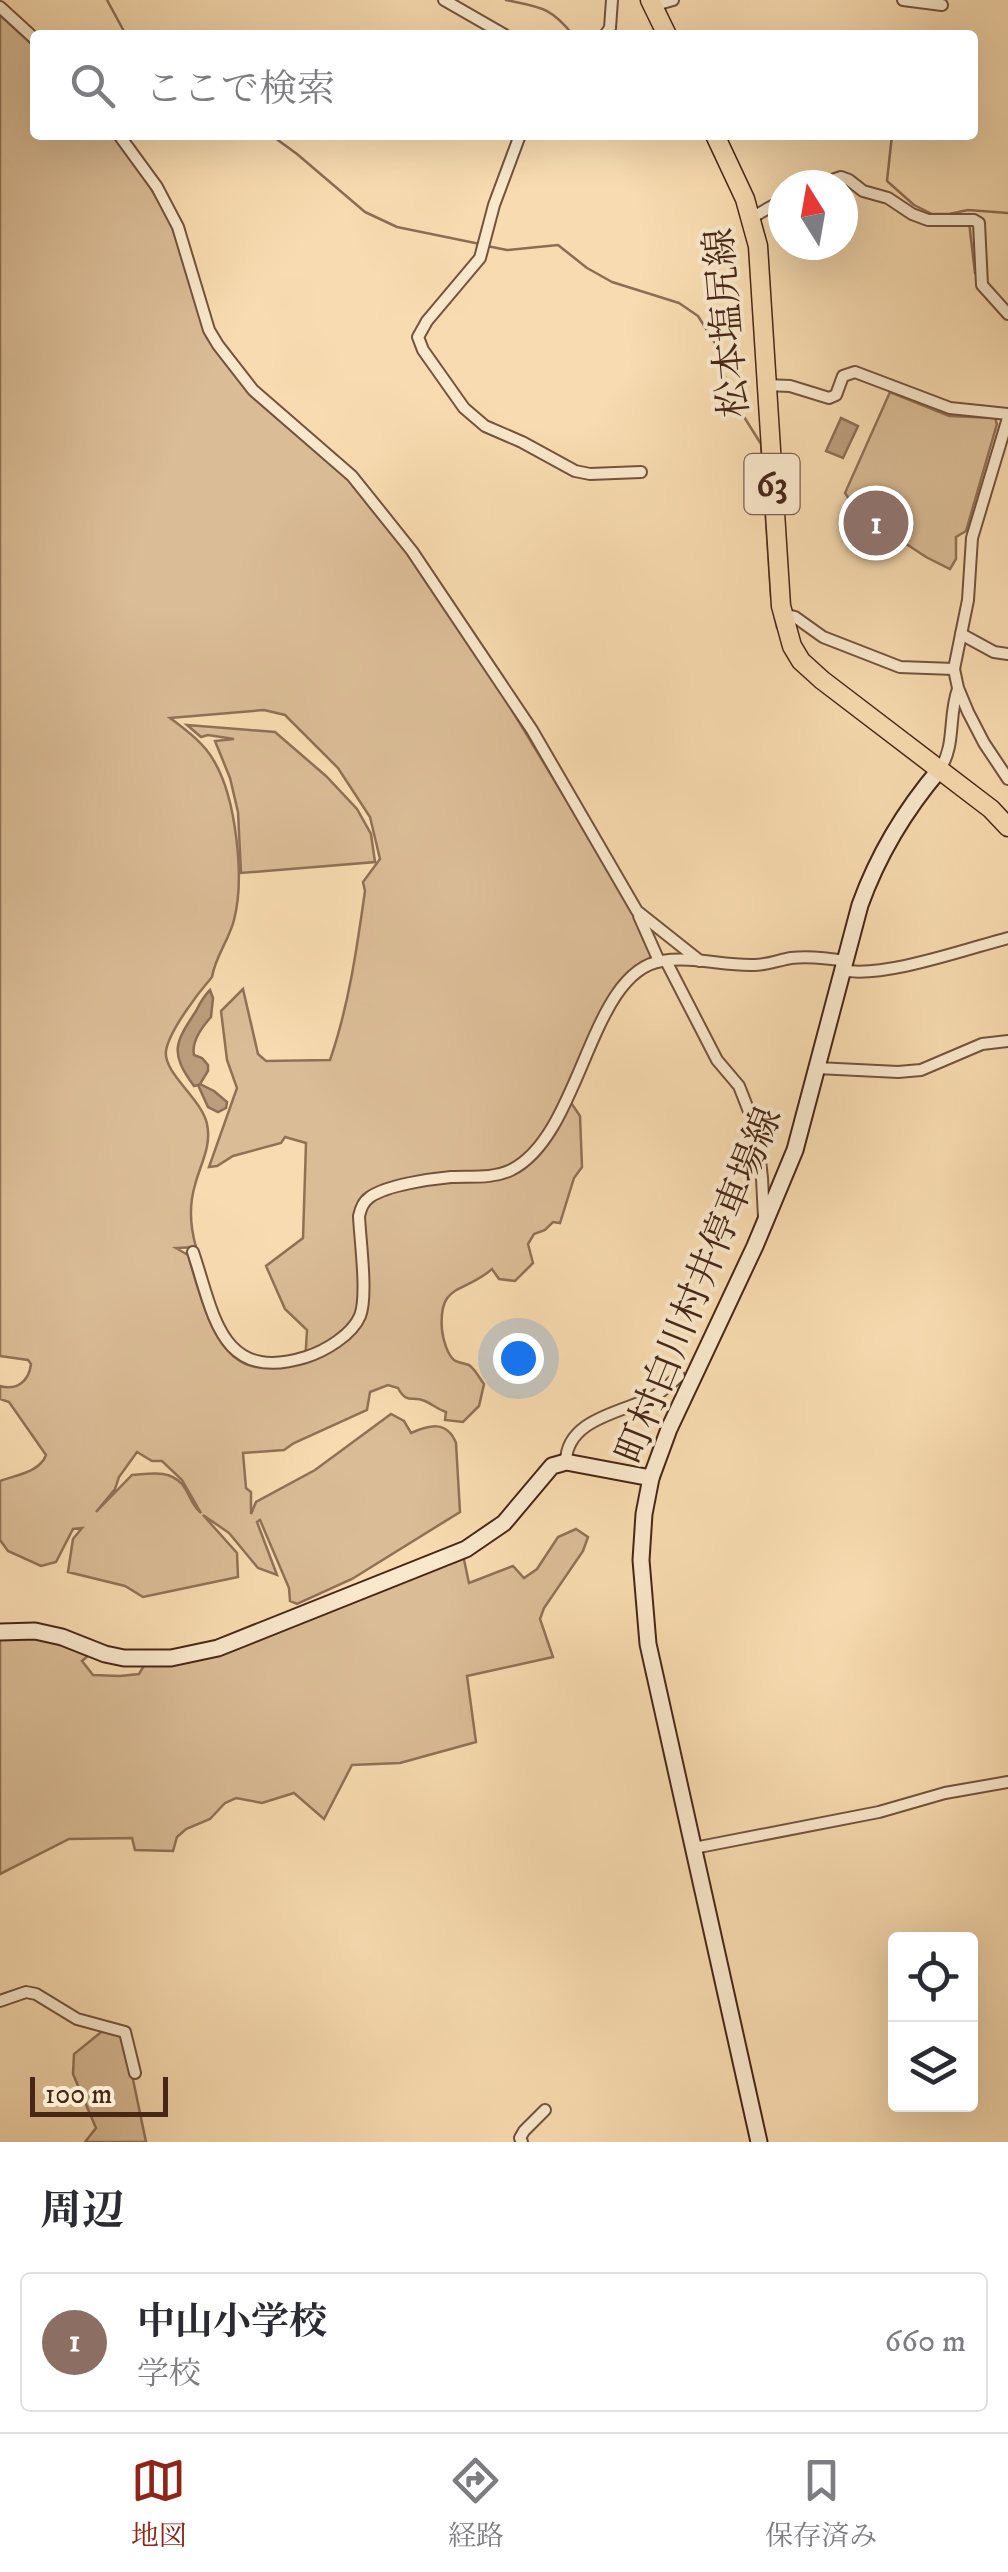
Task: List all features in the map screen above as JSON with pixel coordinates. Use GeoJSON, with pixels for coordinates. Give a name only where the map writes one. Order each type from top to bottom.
{"type":"FeatureCollection","features":[{"type":"Feature","properties":{"kind":"main road"},"geometry":{"type":"LineString","coordinates":[[651,3],[664,30]]}},
{"type":"Feature","properties":{"kind":"main road","name":"松本塩尻線"},"geometry":{"type":"LineString","coordinates":[[717,140],[740,186],[758,246],[783,614],[792,646],[822,680],[991,809],[1008,828]]}},
{"type":"Feature","properties":{"kind":"main road","name":"町村白川村井停車場線"},"geometry":{"type":"LineString","coordinates":[[759,2142],[657,1686],[640,1560],[644,1514],[651,1478],[669,1428],[795,1150],[871,874],[892,834],[940,769]]}},
{"type":"Feature","properties":{"kind":"main road"},"geometry":{"type":"LineString","coordinates":[[0,1632],[36,1631],[124,1658],[171,1658],[218,1648],[466,1549],[504,1523],[552,1466],[566,1462],[651,1478]]}},
{"type":"Feature","properties":{"kind":"street"},"geometry":{"type":"LineString","coordinates":[[444,0],[497,30]]}},
{"type":"Feature","properties":{"kind":"street"},"geometry":{"type":"LineString","coordinates":[[609,30],[612,0]]}},
{"type":"Feature","properties":{"kind":"street"},"geometry":{"type":"LineString","coordinates":[[651,3],[673,0]]}},
{"type":"Feature","properties":{"kind":"street"},"geometry":{"type":"LineString","coordinates":[[903,0],[942,4]]}},
{"type":"Feature","properties":{"kind":"street"},"geometry":{"type":"LineString","coordinates":[[0,8],[30,35]]}},
{"type":"Feature","properties":{"kind":"street"},"geometry":{"type":"LineString","coordinates":[[123,140],[157,187],[178,227],[218,345],[254,390],[352,476],[412,551],[532,730],[637,911],[717,1060],[739,1086],[750,1114],[756,1116],[764,1224]]}},
{"type":"Feature","properties":{"kind":"street"},"geometry":{"type":"LineString","coordinates":[[518,140],[494,204],[480,258],[418,336],[423,350],[464,408],[485,426],[575,471],[641,472]]}},
{"type":"Feature","properties":{"kind":"street"},"geometry":{"type":"LineString","coordinates":[[858,188],[888,198],[928,220],[979,223],[982,285],[1008,314]]}},
{"type":"Feature","properties":{"kind":"street"},"geometry":{"type":"LineString","coordinates":[[751,218],[768,208]]}},
{"type":"Feature","properties":{"kind":"street"},"geometry":{"type":"LineString","coordinates":[[766,385],[790,386],[828,398],[836,395],[843,376],[855,372],[950,408],[1008,416],[972,538],[968,600],[954,670],[958,688],[984,743],[1008,780]]}},
{"type":"Feature","properties":{"kind":"street"},"geometry":{"type":"LineString","coordinates":[[783,614],[795,617],[823,637],[900,667],[954,670]]}},
{"type":"Feature","properties":{"kind":"street"},"geometry":{"type":"LineString","coordinates":[[961,634],[994,652],[1008,654]]}},
{"type":"Feature","properties":{"kind":"street"},"geometry":{"type":"LineString","coordinates":[[940,769],[950,750],[958,688]]}},
{"type":"Feature","properties":{"kind":"street"},"geometry":{"type":"LineString","coordinates":[[637,911],[700,960]]}},
{"type":"Feature","properties":{"kind":"street"},"geometry":{"type":"LineString","coordinates":[[193,1252],[218,1330],[236,1352],[256,1363],[270,1363],[289,1362],[325,1350],[360,1316],[362,1205],[392,1187],[449,1177],[486,1177],[508,1172],[526,1161],[543,1142],[581,1072],[605,1012],[633,973],[663,961],[758,966],[793,958],[866,972],[1008,938]]}},
{"type":"Feature","properties":{"kind":"street"},"geometry":{"type":"LineString","coordinates":[[817,1068],[921,1070],[982,1044],[1008,1041]]}},
{"type":"Feature","properties":{"kind":"street"},"geometry":{"type":"LineString","coordinates":[[566,1462],[566,1450],[572,1439],[596,1420],[655,1396],[678,1376]]}},
{"type":"Feature","properties":{"kind":"street"},"geometry":{"type":"LineString","coordinates":[[694,1848],[1008,1782]]}},
{"type":"Feature","properties":{"kind":"street"},"geometry":{"type":"LineString","coordinates":[[0,2001],[26,1992],[36,1994],[77,2020],[126,2032],[134,2073]]}},
{"type":"Feature","properties":{"kind":"street"},"geometry":{"type":"LineString","coordinates":[[522,2142],[524,2130],[545,2110]]}},
{"type":"Feature","properties":{"kind":"shaded area"},"geometry":{"type":"Polygon","coordinates":[[[0,15],[30,42],[30,140],[116,140],[136,164],[170,220],[207,338],[250,395],[345,476],[416,564],[490,674],[631,907],[652,953],[607,1001],[565,1094],[580,1116],[582,1167],[574,1178],[560,1223],[553,1222],[534,1234],[528,1244],[533,1263],[515,1281],[499,1279],[492,1269],[455,1291],[444,1304],[442,1330],[449,1354],[469,1365],[484,1384],[479,1406],[463,1422],[445,1420],[446,1412],[420,1399],[407,1398],[398,1388],[388,1385],[370,1392],[367,1410],[284,1450],[243,1453],[251,1514],[256,1502],[315,1470],[391,1414],[404,1421],[411,1433],[437,1426],[448,1431],[456,1443],[460,1512],[352,1579],[297,1604],[290,1601],[289,1588],[260,1520],[257,1522],[277,1575],[258,1568],[229,1533],[203,1515],[237,1553],[238,1577],[143,1597],[125,1586],[68,1572],[73,1539],[82,1528],[73,1529],[56,1562],[41,1566],[8,1551],[0,1540],[0,1481],[33,1469],[46,1455],[9,1402],[0,1399],[0,1386],[12,1387],[28,1375],[28,1360],[0,1356],[0,15]],[[264,710],[170,718],[205,748],[222,777],[233,816],[239,883],[234,920],[212,977],[178,1023],[166,1051],[170,1068],[204,1115],[208,1132],[192,1200],[196,1247],[176,1248],[188,1255],[218,1338],[241,1362],[268,1368],[305,1363],[307,1330],[285,1309],[266,1266],[303,1238],[306,1143],[285,1137],[281,1143],[209,1167],[237,1088],[227,1060],[221,1011],[243,989],[258,1054],[266,1061],[330,1060],[352,976],[365,891],[363,882],[380,859],[370,817],[338,768],[285,715],[264,710]],[[137,1452],[96,1512],[132,1475],[158,1474],[177,1479],[201,1513],[182,1480],[162,1461],[152,1461],[137,1452]]]}},
{"type":"Feature","properties":{"kind":"shaded area"},"geometry":{"type":"Polygon","coordinates":[[[890,392],[949,416],[995,418],[997,424],[966,531],[956,537],[956,559],[950,569],[858,512],[845,493],[890,392]]]}},
{"type":"Feature","properties":{"kind":"shaded area"},"geometry":{"type":"Polygon","coordinates":[[[841,418],[858,426],[843,458],[826,451],[841,418]]]}},
{"type":"Feature","properties":{"kind":"shaded area"},"geometry":{"type":"Polygon","coordinates":[[[187,725],[275,732],[357,809],[371,834],[375,862],[241,873],[238,812],[215,741],[234,739],[201,737],[187,725]]]}},
{"type":"Feature","properties":{"kind":"shaded area"},"geometry":{"type":"Polygon","coordinates":[[[210,990],[211,1017],[198,1034],[194,1055],[208,1065],[200,1084],[227,1102],[226,1108],[218,1112],[208,1107],[178,1056],[183,1031],[210,990]]]}},
{"type":"Feature","properties":{"kind":"shaded area"},"geometry":{"type":"Polygon","coordinates":[[[576,1529],[588,1537],[583,1551],[540,1619],[553,1657],[467,1676],[476,1742],[400,1763],[352,1765],[324,1819],[294,1793],[262,1803],[236,1798],[225,1803],[210,1819],[186,1829],[177,1837],[173,1851],[135,1850],[132,1838],[69,1839],[0,1874],[0,1638],[55,1641],[89,1655],[82,1661],[93,1675],[139,1674],[145,1664],[210,1656],[257,1641],[463,1555],[469,1583],[513,1566],[524,1578],[537,1569],[558,1537],[576,1529]]]}},
{"type":"Feature","properties":{"kind":"shaded area"},"geometry":{"type":"Polygon","coordinates":[[[105,2029],[124,2036],[146,2142],[85,2142],[96,2128],[73,2074],[74,2054],[105,2029]]]}},
{"type":"Feature","properties":{"kind":"waterway"},"geometry":{"type":"LineString","coordinates":[[107,0],[123,30]]}},
{"type":"Feature","properties":{"kind":"waterway"},"geometry":{"type":"LineString","coordinates":[[506,0],[543,9],[568,30]]}},
{"type":"Feature","properties":{"kind":"waterway"},"geometry":{"type":"LineString","coordinates":[[278,140],[365,212],[397,227],[480,244]]}},
{"type":"Feature","properties":{"kind":"waterway"},"geometry":{"type":"LineString","coordinates":[[891,140],[887,181],[914,205],[932,214],[968,210],[1008,213]]}},
{"type":"Feature","properties":{"kind":"waterway"},"geometry":{"type":"LineString","coordinates":[[969,222],[975,273],[979,277]]}},
{"type":"Feature","properties":{"kind":"waterway"},"geometry":{"type":"LineString","coordinates":[[487,246],[507,250],[558,245],[612,282],[679,303],[698,316],[715,343],[731,396],[761,444],[771,597]]}},
{"type":"Feature","properties":{"kind":"waterway"},"geometry":{"type":"LineString","coordinates":[[774,614],[777,628]]}},
{"type":"Feature","properties":{"kind":"place","name":"中山小学校"},"geometry":{"type":"Point","coordinates":[876,523]}}]}
